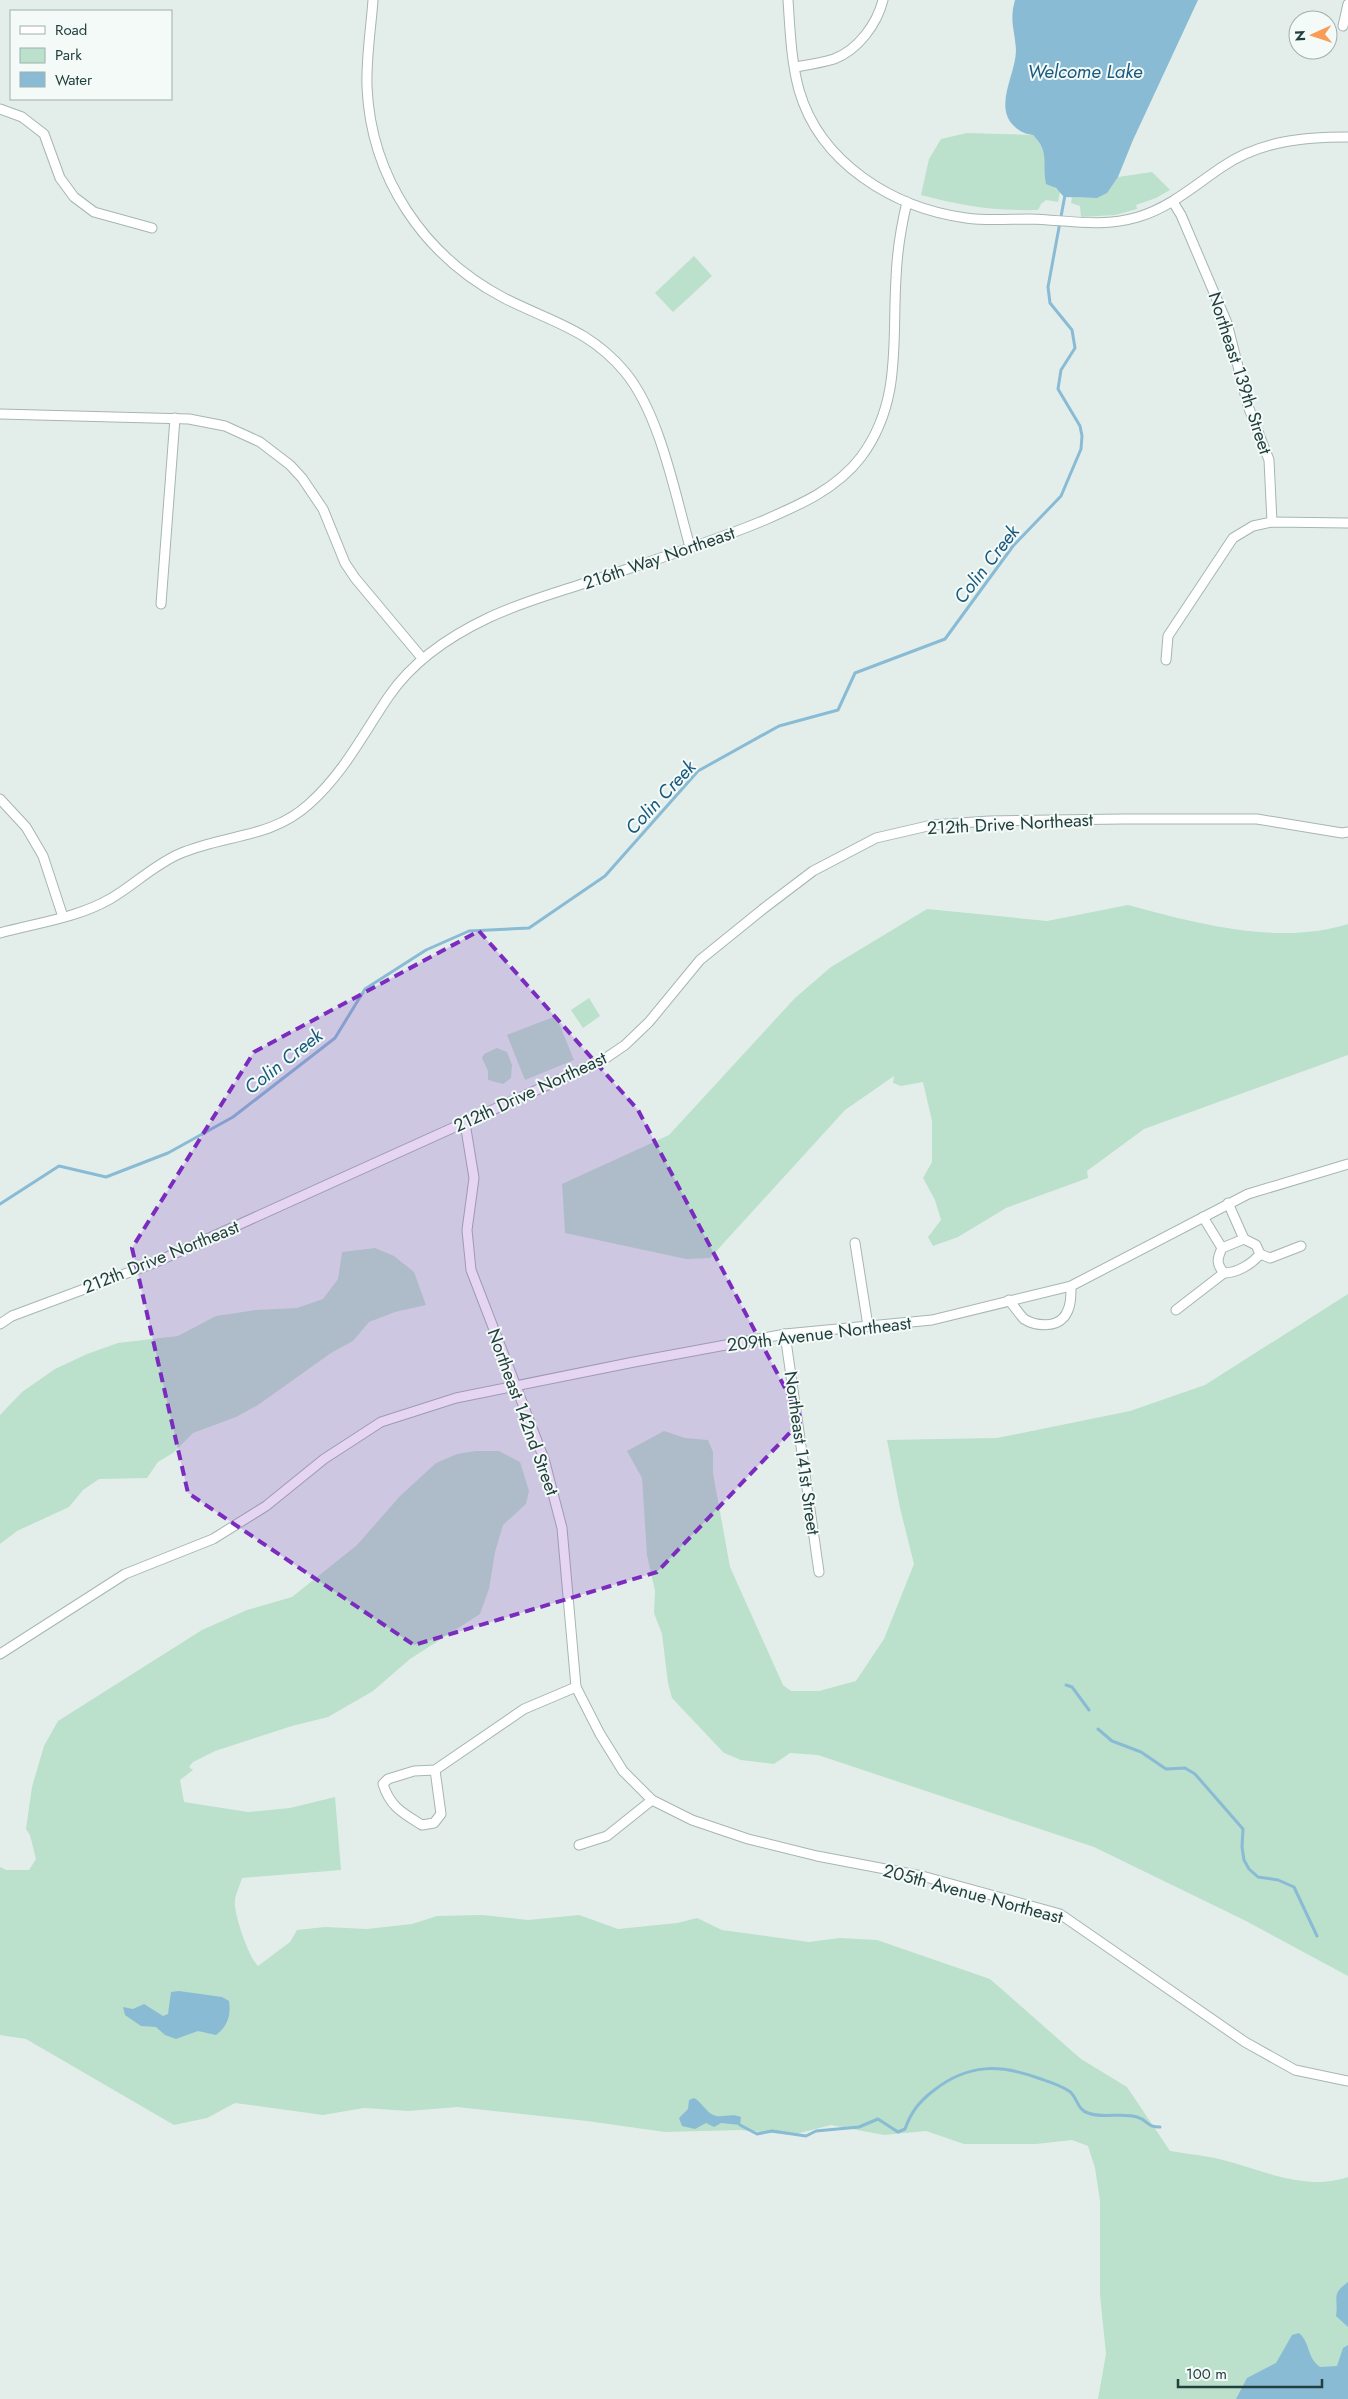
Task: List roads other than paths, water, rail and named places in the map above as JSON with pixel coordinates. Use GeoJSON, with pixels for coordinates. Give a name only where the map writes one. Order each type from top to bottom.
{"type":"FeatureCollection","features":[{"type":"Feature","properties":{"kind":"street"},"geometry":{"type":"LineString","coordinates":[[373,0],[367,77],[369,115],[379,155],[393,189],[420,230],[444,257],[464,273],[505,298],[568,326],[595,343],[625,372],[642,395],[652,417],[690,548]]}},
{"type":"Feature","properties":{"kind":"street"},"geometry":{"type":"LineString","coordinates":[[788,0],[795,67],[805,107],[812,121],[838,156],[862,178],[907,202],[965,218],[1105,224],[1124,221],[1173,202],[1224,166],[1261,147],[1297,139],[1348,137]]}},
{"type":"Feature","properties":{"kind":"street"},"geometry":{"type":"LineString","coordinates":[[795,67],[835,59],[852,48],[871,28],[883,0]]}},
{"type":"Feature","properties":{"kind":"street"},"geometry":{"type":"LineString","coordinates":[[1343,26],[1348,4]]}},
{"type":"Feature","properties":{"kind":"street"},"geometry":{"type":"LineString","coordinates":[[0,109],[22,118],[44,134],[60,178],[74,197],[94,212],[152,228]]}},
{"type":"Feature","properties":{"kind":"street","name":"216th Way Northeast"},"geometry":{"type":"LineString","coordinates":[[0,933],[63,917],[108,900],[176,855],[213,841],[260,832],[279,825],[306,807],[337,776],[390,694],[422,658],[489,617],[690,548],[780,513],[814,497],[841,479],[861,457],[879,427],[892,388],[898,247],[907,202]]}},
{"type":"Feature","properties":{"kind":"street","name":"Northeast 139th Street"},"geometry":{"type":"LineString","coordinates":[[1173,202],[1181,215],[1227,324],[1248,406],[1269,460],[1272,522]]}},
{"type":"Feature","properties":{"kind":"street"},"geometry":{"type":"LineString","coordinates":[[0,414],[175,418],[202,421],[246,434],[290,464],[302,478],[323,509],[345,563],[355,578],[422,658]]}},
{"type":"Feature","properties":{"kind":"street"},"geometry":{"type":"LineString","coordinates":[[161,604],[175,418]]}},
{"type":"Feature","properties":{"kind":"street"},"geometry":{"type":"LineString","coordinates":[[1166,660],[1168,636],[1233,538],[1253,526],[1272,522],[1348,523]]}},
{"type":"Feature","properties":{"kind":"street"},"geometry":{"type":"LineString","coordinates":[[0,799],[26,826],[43,856],[63,917]]}},
{"type":"Feature","properties":{"kind":"street","name":"212th Drive Northeast"},"geometry":{"type":"LineString","coordinates":[[0,1324],[12,1316],[154,1263],[603,1060],[625,1045],[649,1022],[700,960],[813,871],[876,838],[932,825],[998,821],[1257,819],[1348,832]]}},
{"type":"Feature","properties":{"kind":"street","name":"Northeast 142nd Street"},"geometry":{"type":"LineString","coordinates":[[465,1122],[474,1178],[467,1230],[471,1270],[544,1459],[562,1528],[576,1688],[600,1734],[623,1771],[652,1800]]}},
{"type":"Feature","properties":{"kind":"street","name":"209th Avenue Northeast"},"geometry":{"type":"LineString","coordinates":[[0,1654],[125,1574],[213,1539],[266,1506],[324,1459],[381,1422],[456,1398],[516,1386],[785,1334],[932,1320],[1071,1286],[1248,1194],[1348,1164]]}},
{"type":"Feature","properties":{"kind":"street"},"geometry":{"type":"LineString","coordinates":[[1228,1203],[1244,1239],[1256,1245],[1260,1254],[1270,1258],[1301,1246]]}},
{"type":"Feature","properties":{"kind":"street"},"geometry":{"type":"LineString","coordinates":[[1202,1217],[1222,1248]]}},
{"type":"Feature","properties":{"kind":"street"},"geometry":{"type":"LineString","coordinates":[[1224,1273],[1218,1266],[1217,1258],[1222,1248],[1244,1239]]}},
{"type":"Feature","properties":{"kind":"street"},"geometry":{"type":"LineString","coordinates":[[855,1243],[868,1326]]}},
{"type":"Feature","properties":{"kind":"street"},"geometry":{"type":"LineString","coordinates":[[1176,1310],[1224,1273],[1231,1273],[1254,1261],[1260,1254]]}},
{"type":"Feature","properties":{"kind":"street"},"geometry":{"type":"LineString","coordinates":[[1010,1300],[1024,1318],[1037,1325],[1052,1324],[1064,1318],[1071,1303],[1071,1286]]}},
{"type":"Feature","properties":{"kind":"street","name":"Northeast 141st Street"},"geometry":{"type":"LineString","coordinates":[[785,1334],[819,1572]]}},
{"type":"Feature","properties":{"kind":"street"},"geometry":{"type":"LineString","coordinates":[[435,1770],[441,1814],[434,1823],[422,1825],[400,1811],[388,1799],[383,1784],[388,1779],[414,1771],[435,1770],[524,1709],[576,1688]]}},
{"type":"Feature","properties":{"kind":"street"},"geometry":{"type":"LineString","coordinates":[[579,1845],[607,1836],[652,1800]]}},
{"type":"Feature","properties":{"kind":"street","name":"205th Avenue Northeast"},"geometry":{"type":"LineString","coordinates":[[652,1800],[692,1820],[748,1839],[817,1856],[922,1876],[1060,1914],[1245,2042],[1295,2070],[1348,2081]]}},
{"type":"Feature","properties":{"kind":"water","name":"Welcome Lake"},"geometry":{"type":"Polygon","coordinates":[[[1015,0],[1198,0],[1133,140],[1118,177],[1107,193],[1097,198],[1064,197],[1056,188],[1046,184],[1042,147],[1033,135],[1020,131],[1008,117],[1005,108],[1007,89],[1016,50],[1012,20],[1015,0]]]}},
{"type":"Feature","properties":{"kind":"water"},"geometry":{"type":"Polygon","coordinates":[[[179,1991],[222,1997],[229,2001],[230,2011],[228,2020],[220,2032],[216,2035],[198,2031],[176,2039],[165,2035],[156,2027],[141,2026],[125,2015],[123,2007],[133,2009],[144,2004],[163,2016],[168,2014],[171,1992],[179,1991]]]}},
{"type":"Feature","properties":{"kind":"water"},"geometry":{"type":"Polygon","coordinates":[[[694,2098],[713,2115],[735,2115],[741,2117],[740,2125],[721,2123],[714,2127],[706,2123],[695,2129],[682,2126],[679,2118],[688,2109],[689,2100],[694,2098]]]}},
{"type":"Feature","properties":{"kind":"water"},"geometry":{"type":"Polygon","coordinates":[[[1348,2282],[1348,2327],[1336,2316],[1336,2297],[1342,2286],[1348,2282]]]}},
{"type":"Feature","properties":{"kind":"water"},"geometry":{"type":"Polygon","coordinates":[[[1299,2333],[1303,2337],[1313,2359],[1320,2367],[1337,2366],[1343,2348],[1348,2345],[1348,2399],[1236,2399],[1247,2378],[1276,2363],[1292,2335],[1299,2333]]]}},
{"type":"Feature","properties":{"kind":"waterway","name":"Colin Creek"},"geometry":{"type":"LineString","coordinates":[[0,1204],[59,1166],[106,1177],[168,1153],[233,1117],[335,1038],[365,989],[426,950],[469,931],[529,928],[605,876],[698,771],[779,726],[838,710],[855,673],[945,639],[1013,546],[1061,496],[1081,449],[1082,436],[1080,426],[1058,389],[1061,370],[1075,348],[1072,330],[1050,303],[1048,287],[1065,195]]}},
{"type":"Feature","properties":{"kind":"waterway"},"geometry":{"type":"LineString","coordinates":[[1066,1685],[1072,1687],[1089,1710]]}},
{"type":"Feature","properties":{"kind":"waterway"},"geometry":{"type":"LineString","coordinates":[[1098,1729],[1112,1741],[1141,1752],[1166,1769],[1185,1768],[1195,1774],[1243,1829],[1242,1847],[1244,1860],[1249,1869],[1258,1877],[1278,1880],[1294,1887],[1317,1936]]}},
{"type":"Feature","properties":{"kind":"waterway"},"geometry":{"type":"LineString","coordinates":[[740,2125],[757,2134],[772,2131],[806,2136],[816,2131],[859,2127],[878,2119],[898,2132],[905,2129],[913,2112],[924,2099],[946,2082],[972,2071],[998,2069],[1026,2074],[1062,2087],[1072,2093],[1082,2109],[1088,2113],[1094,2115],[1131,2116],[1141,2118],[1149,2125],[1160,2127]]}}]}
